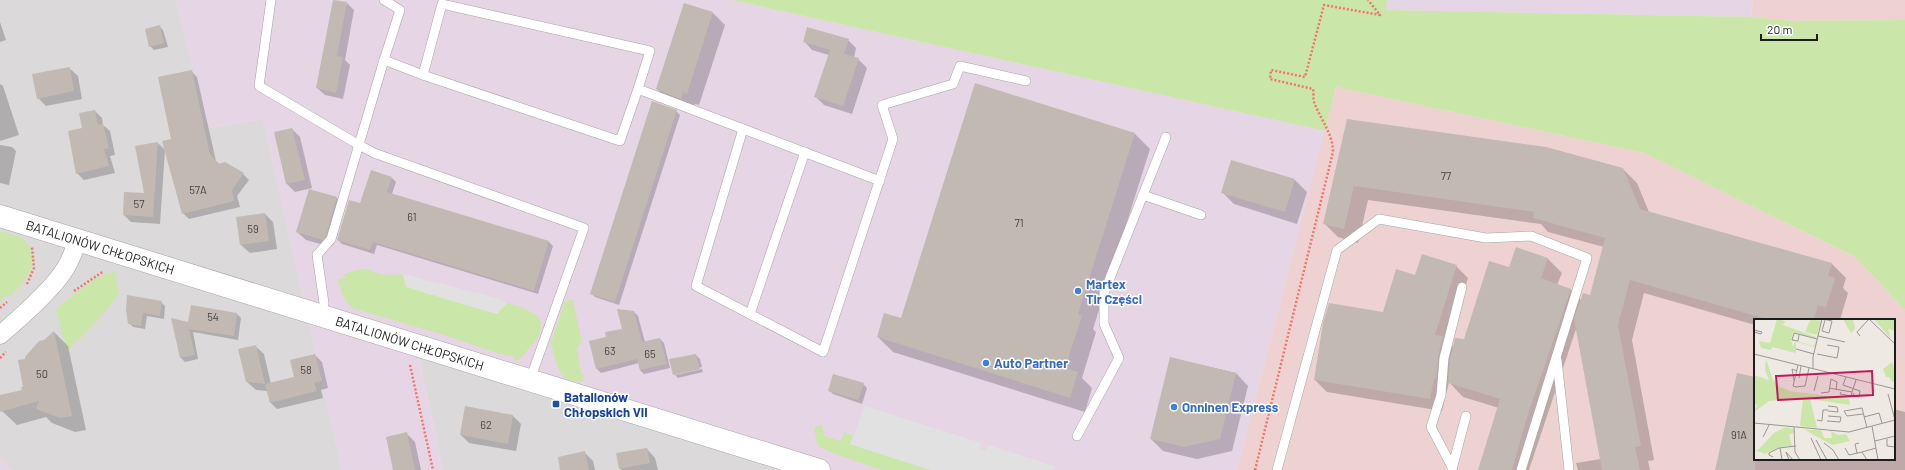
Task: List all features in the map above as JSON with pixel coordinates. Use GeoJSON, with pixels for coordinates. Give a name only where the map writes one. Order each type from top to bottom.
{"type":"FeatureCollection","features":[{"type":"Feature","properties":{"kind":"street","name":"BATALIONÓW CHŁOPSKICH"},"geometry":{"type":"LineString","coordinates":[[0,216],[819,470]]}},
{"type":"Feature","properties":{"kind":"street"},"geometry":{"type":"LineString","coordinates":[[5,342],[23,315],[65,269],[78,240]]}},
{"type":"Feature","properties":{"kind":"lane"},"geometry":{"type":"LineString","coordinates":[[271,0],[259,86],[374,153],[584,228],[530,380]]}},
{"type":"Feature","properties":{"kind":"lane"},"geometry":{"type":"LineString","coordinates":[[322,316],[324,303],[317,254],[331,239],[400,10],[384,0]]}},
{"type":"Feature","properties":{"kind":"lane"},"geometry":{"type":"LineString","coordinates":[[384,60],[423,75],[620,141],[650,51],[442,4],[423,75]]}},
{"type":"Feature","properties":{"kind":"lane"},"geometry":{"type":"LineString","coordinates":[[743,129],[696,286],[823,352],[893,139],[882,105],[953,84],[960,66],[1026,81]]}},
{"type":"Feature","properties":{"kind":"lane"},"geometry":{"type":"LineString","coordinates":[[638,89],[880,181]]}},
{"type":"Feature","properties":{"kind":"lane"},"geometry":{"type":"LineString","coordinates":[[1077,436],[1120,358],[1104,324],[1104,293],[1166,136]]}},
{"type":"Feature","properties":{"kind":"lane"},"geometry":{"type":"LineString","coordinates":[[750,314],[805,152]]}},
{"type":"Feature","properties":{"kind":"lane"},"geometry":{"type":"LineString","coordinates":[[1143,195],[1201,215]]}},
{"type":"Feature","properties":{"kind":"lane"},"geometry":{"type":"LineString","coordinates":[[1277,470],[1336,250],[1379,219],[1486,238],[1531,236],[1587,258],[1521,470]]}},
{"type":"Feature","properties":{"kind":"lane"},"geometry":{"type":"LineString","coordinates":[[1452,468],[1431,427],[1441,395],[1444,358],[1462,287]]}},
{"type":"Feature","properties":{"kind":"lane"},"geometry":{"type":"LineString","coordinates":[[1557,355],[1569,470]]}},
{"type":"Feature","properties":{"kind":"lane"},"geometry":{"type":"LineString","coordinates":[[1452,468],[1466,416]]}},
{"type":"Feature","properties":{"kind":"path"},"geometry":{"type":"LineString","coordinates":[[1254,470],[1333,152],[1333,142],[1314,100],[1313,89],[1270,79],[1272,70],[1305,77],[1324,5],[1380,15],[1368,0]]}},
{"type":"Feature","properties":{"kind":"path"},"geometry":{"type":"LineString","coordinates":[[25,286],[34,268],[34,252],[29,240]]}},
{"type":"Feature","properties":{"kind":"path"},"geometry":{"type":"LineString","coordinates":[[73,292],[90,278],[107,270]]}},
{"type":"Feature","properties":{"kind":"path"},"geometry":{"type":"LineString","coordinates":[[0,308],[9,300]]}},
{"type":"Feature","properties":{"kind":"path"},"geometry":{"type":"LineString","coordinates":[[403,341],[409,360],[433,470]]}},
{"type":"Feature","properties":{"kind":"path"},"geometry":{"type":"LineString","coordinates":[[0,358],[5,342]]}},
{"type":"Feature","properties":{"kind":"shaded area"},"geometry":{"type":"Polygon","coordinates":[[[0,0],[176,0],[208,128],[263,119],[342,470],[11,470],[0,458],[0,0]]]}},
{"type":"Feature","properties":{"kind":"shaded area"},"geometry":{"type":"Polygon","coordinates":[[[176,0],[732,0],[1325,131],[1237,470],[819,470],[416,345],[443,470],[342,470],[263,119],[208,128],[176,0]]]}},
{"type":"Feature","properties":{"kind":"shaded area"},"geometry":{"type":"Polygon","coordinates":[[[1387,0],[1753,0],[1751,17],[1385,10],[1387,0]]]}},
{"type":"Feature","properties":{"kind":"shaded area"},"geometry":{"type":"Polygon","coordinates":[[[1753,0],[1905,0],[1905,20],[1793,21],[1751,17],[1753,0]]]}},
{"type":"Feature","properties":{"kind":"shaded area"},"geometry":{"type":"Polygon","coordinates":[[[1336,87],[1644,153],[1855,257],[1905,310],[1905,470],[1237,470],[1336,87]]]}},
{"type":"Feature","properties":{"kind":"shaded area"},"geometry":{"type":"Polygon","coordinates":[[[403,274],[497,298],[507,303],[497,314],[406,287],[403,274]]]}},
{"type":"Feature","properties":{"kind":"shaded area"},"geometry":{"type":"Polygon","coordinates":[[[416,344],[819,470],[443,470],[416,344]]]}},
{"type":"Feature","properties":{"kind":"shaded area"},"geometry":{"type":"Polygon","coordinates":[[[865,406],[981,443],[980,449],[986,451],[988,445],[1054,466],[1053,470],[930,470],[850,444],[865,406]]]}},
{"type":"Feature","properties":{"kind":"shaded area"},"geometry":{"type":"Polygon","coordinates":[[[0,458],[11,470],[0,470],[0,458]]]}},
{"type":"Feature","properties":{"kind":"green space"},"geometry":{"type":"Polygon","coordinates":[[[732,0],[1387,0],[1386,10],[1751,17],[1793,21],[1905,20],[1905,310],[1855,257],[1644,153],[1336,87],[1325,131],[732,0]]]}},
{"type":"Feature","properties":{"kind":"green space"},"geometry":{"type":"Polygon","coordinates":[[[0,231],[22,238],[30,247],[33,255],[33,262],[31,270],[22,284],[11,296],[8,295],[0,302],[0,231]]]}},
{"type":"Feature","properties":{"kind":"green space"},"geometry":{"type":"Polygon","coordinates":[[[362,269],[369,269],[376,273],[395,275],[403,274],[407,287],[497,314],[507,303],[521,307],[533,313],[540,319],[541,329],[535,342],[522,357],[516,361],[514,360],[515,357],[496,353],[441,334],[352,308],[344,299],[338,280],[342,278],[345,279],[345,276],[341,276],[347,273],[362,269]]]}},
{"type":"Feature","properties":{"kind":"green space"},"geometry":{"type":"Polygon","coordinates":[[[115,272],[119,295],[87,332],[67,350],[56,310],[91,282],[99,277],[115,272]]]}},
{"type":"Feature","properties":{"kind":"green space"},"geometry":{"type":"Polygon","coordinates":[[[573,300],[582,343],[577,347],[581,374],[584,375],[583,382],[574,382],[563,377],[562,375],[564,374],[563,372],[561,374],[558,369],[552,347],[550,347],[564,303],[566,301],[573,300]]]}},
{"type":"Feature","properties":{"kind":"green space"},"geometry":{"type":"Polygon","coordinates":[[[822,425],[824,436],[841,441],[844,432],[853,436],[850,444],[930,470],[881,470],[830,452],[823,448],[822,449],[817,444],[814,429],[816,426],[822,425]]]}},
{"type":"Feature","properties":{"kind":"building"},"geometry":{"type":"Polygon","coordinates":[[[333,0],[347,2],[337,56],[343,57],[336,93],[316,88],[333,0]]]}},
{"type":"Feature","properties":{"kind":"building"},"geometry":{"type":"Polygon","coordinates":[[[684,3],[713,12],[687,94],[683,92],[681,99],[656,89],[684,3]]]}},
{"type":"Feature","properties":{"kind":"building"},"geometry":{"type":"Polygon","coordinates":[[[160,25],[164,43],[149,47],[145,29],[160,25]]]}},
{"type":"Feature","properties":{"kind":"building"},"geometry":{"type":"Polygon","coordinates":[[[807,27],[849,39],[844,54],[859,58],[843,106],[814,97],[830,50],[803,42],[807,27]]]}},
{"type":"Feature","properties":{"kind":"building"},"geometry":{"type":"Polygon","coordinates":[[[70,67],[74,91],[37,99],[32,74],[70,67]]]}},
{"type":"Feature","properties":{"kind":"building"},"geometry":{"type":"Polygon","coordinates":[[[192,70],[210,154],[218,164],[225,162],[244,173],[232,190],[234,201],[182,214],[162,141],[171,139],[158,77],[192,70]]]}},
{"type":"Feature","properties":{"kind":"building"},"geometry":{"type":"Polygon","coordinates":[[[975,83],[1135,133],[1078,314],[1082,316],[1065,368],[1078,372],[1070,398],[877,337],[884,313],[901,318],[975,83]]]}},
{"type":"Feature","properties":{"kind":"building"},"geometry":{"type":"Polygon","coordinates":[[[652,101],[677,110],[615,302],[590,294],[652,101]]]}},
{"type":"Feature","properties":{"kind":"building"},"geometry":{"type":"Polygon","coordinates":[[[95,110],[98,125],[103,124],[109,148],[104,149],[109,166],[76,174],[68,131],[82,128],[79,113],[95,110]]]}},
{"type":"Feature","properties":{"kind":"building"},"geometry":{"type":"Polygon","coordinates":[[[1347,119],[1546,147],[1623,168],[1640,209],[1832,263],[1828,276],[1835,278],[1826,308],[1818,305],[1814,319],[1766,319],[1630,280],[1618,325],[1641,446],[1635,447],[1640,470],[1602,470],[1574,319],[1583,293],[1590,295],[1605,238],[1533,218],[1534,212],[1354,186],[1344,229],[1323,224],[1347,119]]]}},
{"type":"Feature","properties":{"kind":"building"},"geometry":{"type":"Polygon","coordinates":[[[292,128],[305,180],[286,184],[274,132],[292,128]]]}},
{"type":"Feature","properties":{"kind":"building"},"geometry":{"type":"Polygon","coordinates":[[[158,142],[153,217],[123,215],[124,192],[144,193],[135,146],[158,142]]]}},
{"type":"Feature","properties":{"kind":"building"},"geometry":{"type":"Polygon","coordinates":[[[1231,160],[1295,179],[1285,212],[1221,193],[1231,160]]]}},
{"type":"Feature","properties":{"kind":"building"},"geometry":{"type":"Polygon","coordinates":[[[371,170],[392,177],[387,192],[549,241],[534,291],[373,242],[370,250],[337,240],[349,200],[360,203],[371,170]]]}},
{"type":"Feature","properties":{"kind":"building"},"geometry":{"type":"Polygon","coordinates":[[[309,189],[337,197],[326,236],[323,240],[296,232],[309,189]]]}},
{"type":"Feature","properties":{"kind":"building"},"geometry":{"type":"Polygon","coordinates":[[[265,213],[269,241],[240,245],[236,217],[265,213]]]}},
{"type":"Feature","properties":{"kind":"building"},"geometry":{"type":"Polygon","coordinates":[[[1516,247],[1548,258],[1541,278],[1571,289],[1528,414],[1512,470],[1478,470],[1500,399],[1448,383],[1450,359],[1455,338],[1464,339],[1489,261],[1509,267],[1516,247]]]}},
{"type":"Feature","properties":{"kind":"building"},"geometry":{"type":"Polygon","coordinates":[[[1422,254],[1457,265],[1435,335],[1443,336],[1438,357],[1436,379],[1434,378],[1430,399],[1314,380],[1323,323],[1329,303],[1383,312],[1396,269],[1415,275],[1422,254]]]}},
{"type":"Feature","properties":{"kind":"building"},"geometry":{"type":"Polygon","coordinates":[[[127,295],[162,301],[160,316],[143,313],[141,326],[128,324],[126,310],[127,295]]]}},
{"type":"Feature","properties":{"kind":"building"},"geometry":{"type":"Polygon","coordinates":[[[191,305],[237,313],[234,336],[189,329],[195,355],[180,358],[171,318],[188,322],[191,305]]]}},
{"type":"Feature","properties":{"kind":"building"},"geometry":{"type":"Polygon","coordinates":[[[617,309],[634,311],[642,342],[660,338],[667,364],[640,370],[637,359],[596,369],[589,341],[606,337],[605,332],[622,329],[617,309]]]}},
{"type":"Feature","properties":{"kind":"building"},"geometry":{"type":"Polygon","coordinates":[[[54,331],[72,416],[60,418],[36,409],[39,401],[0,412],[0,395],[22,390],[21,387],[23,387],[18,360],[25,359],[25,357],[39,341],[44,340],[54,331]]]}},
{"type":"Feature","properties":{"kind":"building"},"geometry":{"type":"Polygon","coordinates":[[[256,345],[265,384],[246,382],[238,349],[256,345]]]}},
{"type":"Feature","properties":{"kind":"building"},"geometry":{"type":"Polygon","coordinates":[[[315,354],[322,381],[314,383],[317,391],[270,403],[265,384],[294,377],[290,360],[315,354]]]}},
{"type":"Feature","properties":{"kind":"building"},"geometry":{"type":"Polygon","coordinates":[[[696,354],[700,369],[673,375],[669,359],[696,354]]]}},
{"type":"Feature","properties":{"kind":"building"},"geometry":{"type":"Polygon","coordinates":[[[1170,357],[1236,373],[1220,439],[1184,447],[1150,439],[1170,357]]]}},
{"type":"Feature","properties":{"kind":"building"},"geometry":{"type":"Polygon","coordinates":[[[1737,373],[1754,377],[1755,470],[1715,470],[1737,373]]]}},
{"type":"Feature","properties":{"kind":"building"},"geometry":{"type":"Polygon","coordinates":[[[833,374],[864,383],[858,400],[828,391],[833,374]]]}},
{"type":"Feature","properties":{"kind":"building"},"geometry":{"type":"Polygon","coordinates":[[[465,406],[513,415],[508,444],[460,435],[465,406]]]}},
{"type":"Feature","properties":{"kind":"building"},"geometry":{"type":"Polygon","coordinates":[[[407,432],[415,470],[393,470],[386,437],[407,432]]]}},
{"type":"Feature","properties":{"kind":"building"},"geometry":{"type":"Polygon","coordinates":[[[647,448],[650,463],[619,469],[616,453],[647,448]]]}},
{"type":"Feature","properties":{"kind":"building"},"geometry":{"type":"Polygon","coordinates":[[[585,451],[589,470],[560,470],[558,457],[585,451]]]}},
{"type":"Feature","properties":{"kind":"place","name":"Martex Tir Części"},"geometry":{"type":"Point","coordinates":[1078,291]}},
{"type":"Feature","properties":{"kind":"place","name":"Auto Partner"},"geometry":{"type":"Point","coordinates":[986,363]}},
{"type":"Feature","properties":{"kind":"place","name":"Batalionów Chłopskich VII"},"geometry":{"type":"Point","coordinates":[556,404]}},
{"type":"Feature","properties":{"kind":"place","name":"Onninen Express"},"geometry":{"type":"Point","coordinates":[1174,407]}}]}
